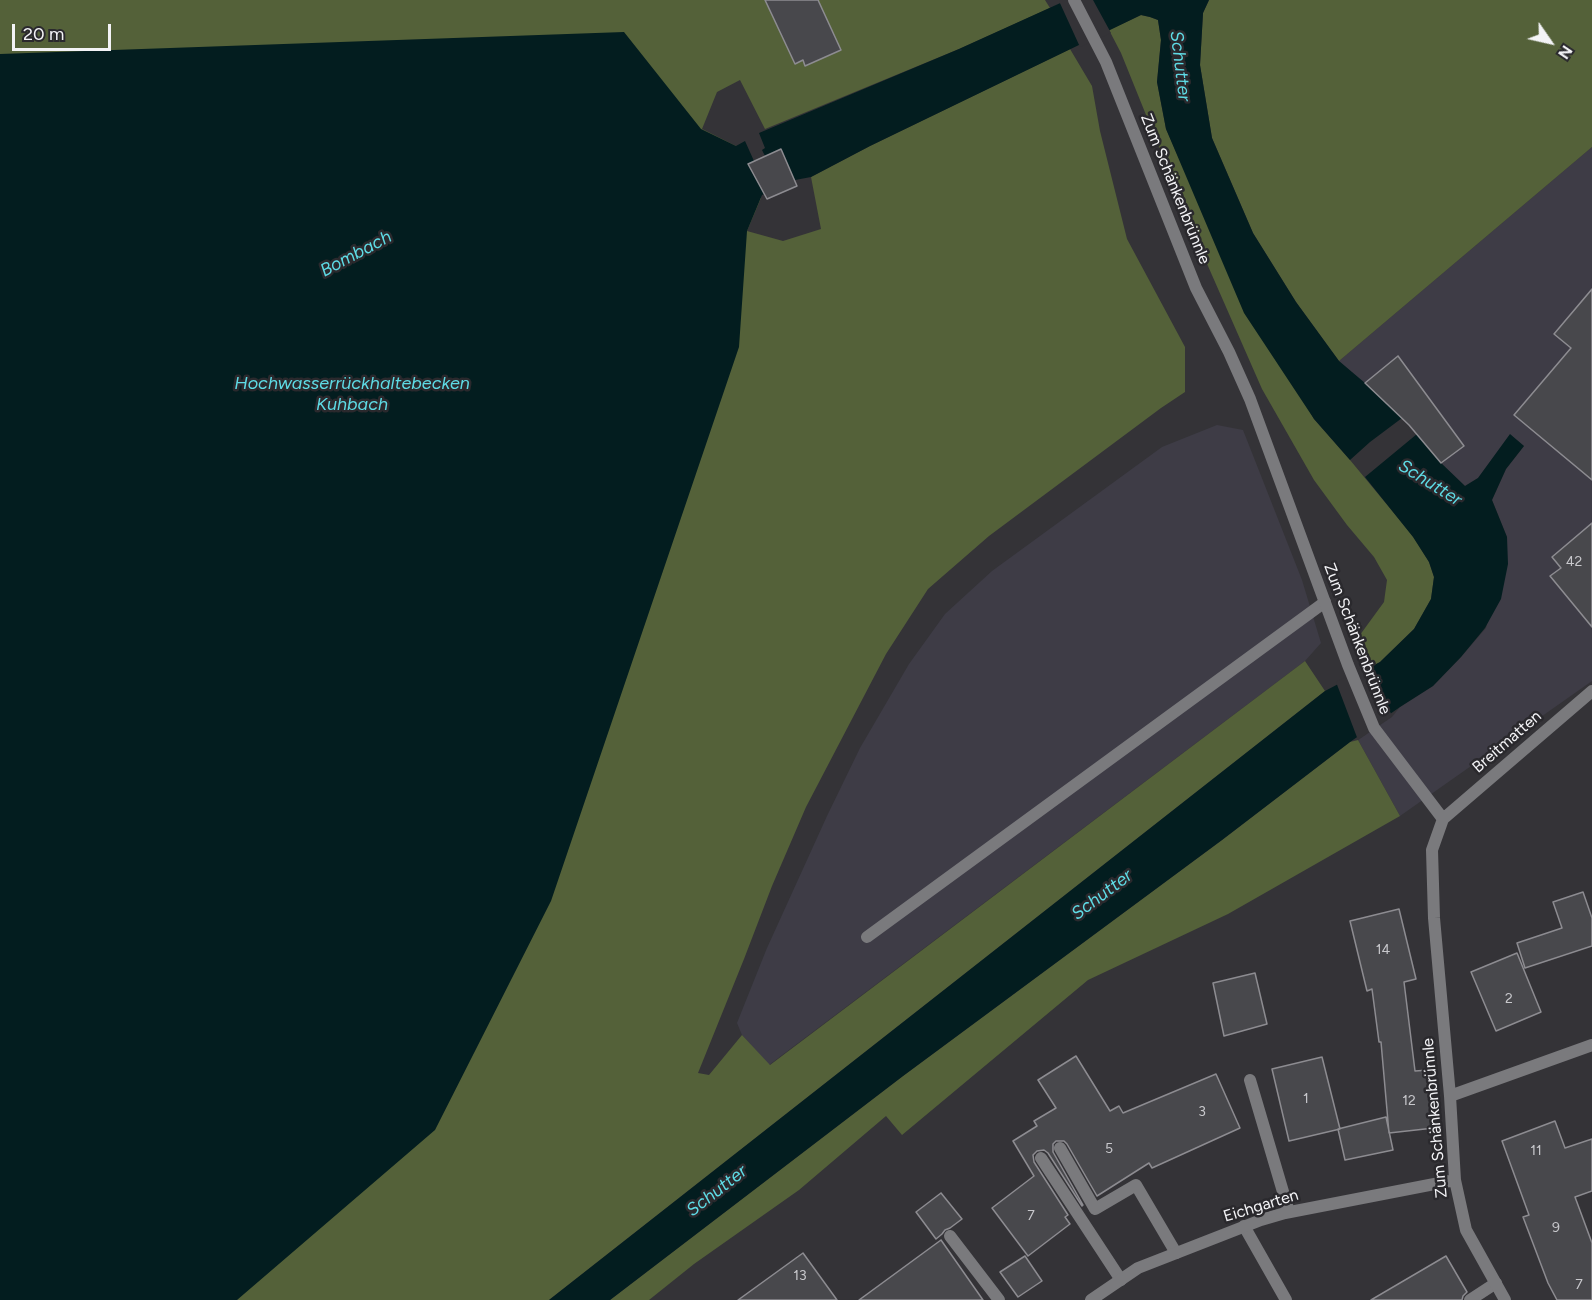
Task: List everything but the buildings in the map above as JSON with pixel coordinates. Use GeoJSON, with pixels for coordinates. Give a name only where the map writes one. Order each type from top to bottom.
{"type":"FeatureCollection","features":[{"type":"Feature","properties":{"kind":"street","name":"Zum Schänkenbrünnle"},"geometry":{"type":"LineString","coordinates":[[1074,0],[1106,62],[1196,288],[1250,399],[1324,602],[1374,729],[1443,819],[1432,850],[1434,918],[1455,1180],[1466,1230],[1505,1300]]}},
{"type":"Feature","properties":{"kind":"street"},"geometry":{"type":"LineString","coordinates":[[867,937],[1324,602]]}},
{"type":"Feature","properties":{"kind":"street","name":"Breitmatten"},"geometry":{"type":"LineString","coordinates":[[1443,819],[1592,691]]}},
{"type":"Feature","properties":{"kind":"street"},"geometry":{"type":"LineString","coordinates":[[1450,1096],[1592,1045]]}},
{"type":"Feature","properties":{"kind":"street"},"geometry":{"type":"LineString","coordinates":[[1251,1080],[1289,1212]]}},
{"type":"Feature","properties":{"kind":"street"},"geometry":{"type":"LineString","coordinates":[[1060,1149],[1095,1209],[1136,1185],[1176,1253]]}},
{"type":"Feature","properties":{"kind":"street"},"geometry":{"type":"LineString","coordinates":[[1041,1158],[1121,1280]]}},
{"type":"Feature","properties":{"kind":"street","name":"Eichgarten"},"geometry":{"type":"LineString","coordinates":[[1091,1300],[1138,1268],[1244,1226],[1289,1212],[1455,1180]]}},
{"type":"Feature","properties":{"kind":"street"},"geometry":{"type":"LineString","coordinates":[[1244,1226],[1286,1300]]}},
{"type":"Feature","properties":{"kind":"street"},"geometry":{"type":"LineString","coordinates":[[950,1236],[999,1300]]}},
{"type":"Feature","properties":{"kind":"street"},"geometry":{"type":"LineString","coordinates":[[1470,1300],[1496,1283]]}},
{"type":"Feature","properties":{"kind":"shaded area"},"geometry":{"type":"Polygon","coordinates":[[[1592,147],[1592,681],[1400,816],[1358,740],[1392,717],[1400,707],[1433,686],[1486,628],[1507,537],[1492,500],[1506,469],[1524,446],[1510,435],[1478,478],[1465,486],[1441,463],[1402,418],[1339,361],[1592,147]]]}},
{"type":"Feature","properties":{"kind":"shaded area"},"geometry":{"type":"Polygon","coordinates":[[[1217,425],[1243,430],[1302,580],[1321,643],[1305,661],[769,1065],[742,1035],[737,1023],[767,948],[827,816],[860,748],[909,664],[945,614],[992,571],[1162,447],[1217,425]]]}},
{"type":"Feature","properties":{"kind":"green space"},"geometry":{"type":"Polygon","coordinates":[[[0,0],[1045,0],[1050,8],[959,49],[765,129],[740,80],[717,92],[702,129],[736,146],[761,198],[747,231],[783,241],[821,229],[811,177],[1070,49],[1092,86],[1100,131],[1127,239],[1185,347],[1185,392],[989,536],[928,589],[886,654],[806,807],[698,1073],[709,1075],[742,1035],[770,1065],[1305,661],[1325,691],[549,1300],[152,1300],[0,68],[0,0]]]}},
{"type":"Feature","properties":{"kind":"green space"},"geometry":{"type":"Polygon","coordinates":[[[1209,0],[1592,0],[1592,147],[1339,361],[1296,302],[1253,233],[1212,138],[1200,65],[1203,13],[1209,0]]]}},
{"type":"Feature","properties":{"kind":"green space"},"geometry":{"type":"Polygon","coordinates":[[[1141,15],[1158,20],[1161,40],[1157,82],[1166,129],[1187,176],[1314,419],[1413,536],[1429,562],[1434,577],[1431,599],[1414,629],[1380,662],[1371,667],[1357,639],[1384,602],[1387,580],[1374,557],[1314,480],[1262,389],[1197,241],[1121,53],[1109,30],[1141,15]]]}},
{"type":"Feature","properties":{"kind":"green space"},"geometry":{"type":"Polygon","coordinates":[[[1358,740],[1400,816],[1228,914],[1088,980],[902,1135],[886,1116],[799,1190],[694,1264],[649,1300],[610,1300],[903,1076],[1222,840],[1350,742],[1358,740]]]}},
{"type":"Feature","properties":{"kind":"water","name":"Schutter"},"geometry":{"type":"Polygon","coordinates":[[[1067,0],[1209,0],[1203,13],[1200,65],[1212,138],[1253,233],[1296,302],[1339,361],[1402,418],[1350,460],[1314,419],[1244,313],[1166,129],[1157,82],[1161,40],[1158,20],[1141,15],[870,146],[811,177],[795,180],[782,186],[772,164],[785,158],[781,149],[765,156],[762,150],[765,148],[759,133],[959,49],[1067,0]]]}},
{"type":"Feature","properties":{"kind":"water","name":"Hochwasserrückhaltebecken Kuhbach"},"geometry":{"type":"Polygon","coordinates":[[[624,32],[701,129],[736,146],[745,141],[754,161],[749,164],[751,170],[769,192],[762,195],[747,231],[739,347],[551,901],[435,1130],[237,1300],[0,1300],[0,54],[624,32]]]}},
{"type":"Feature","properties":{"kind":"water","name":"Schutter"},"geometry":{"type":"Polygon","coordinates":[[[1417,434],[1441,463],[1465,486],[1478,478],[1510,434],[1524,446],[1506,469],[1492,500],[1507,537],[1508,564],[1501,599],[1485,628],[1433,686],[1350,742],[1222,840],[903,1076],[610,1300],[549,1300],[1325,691],[1380,662],[1414,629],[1431,599],[1434,577],[1429,562],[1413,537],[1365,477],[1417,434]]]}},
{"type":"Feature","properties":{"kind":"pier"},"geometry":{"type":"Polygon","coordinates":[[[1060,0],[1093,0],[1111,33],[1080,47],[1060,0]]]}},
{"type":"Feature","properties":{"kind":"pier"},"geometry":{"type":"Polygon","coordinates":[[[1369,664],[1392,716],[1358,740],[1336,682],[1369,664]]]}},
{"type":"Feature","properties":{"kind":"water label","name":"Bombach"},"geometry":{"type":"Point","coordinates":[356,254]}}]}
